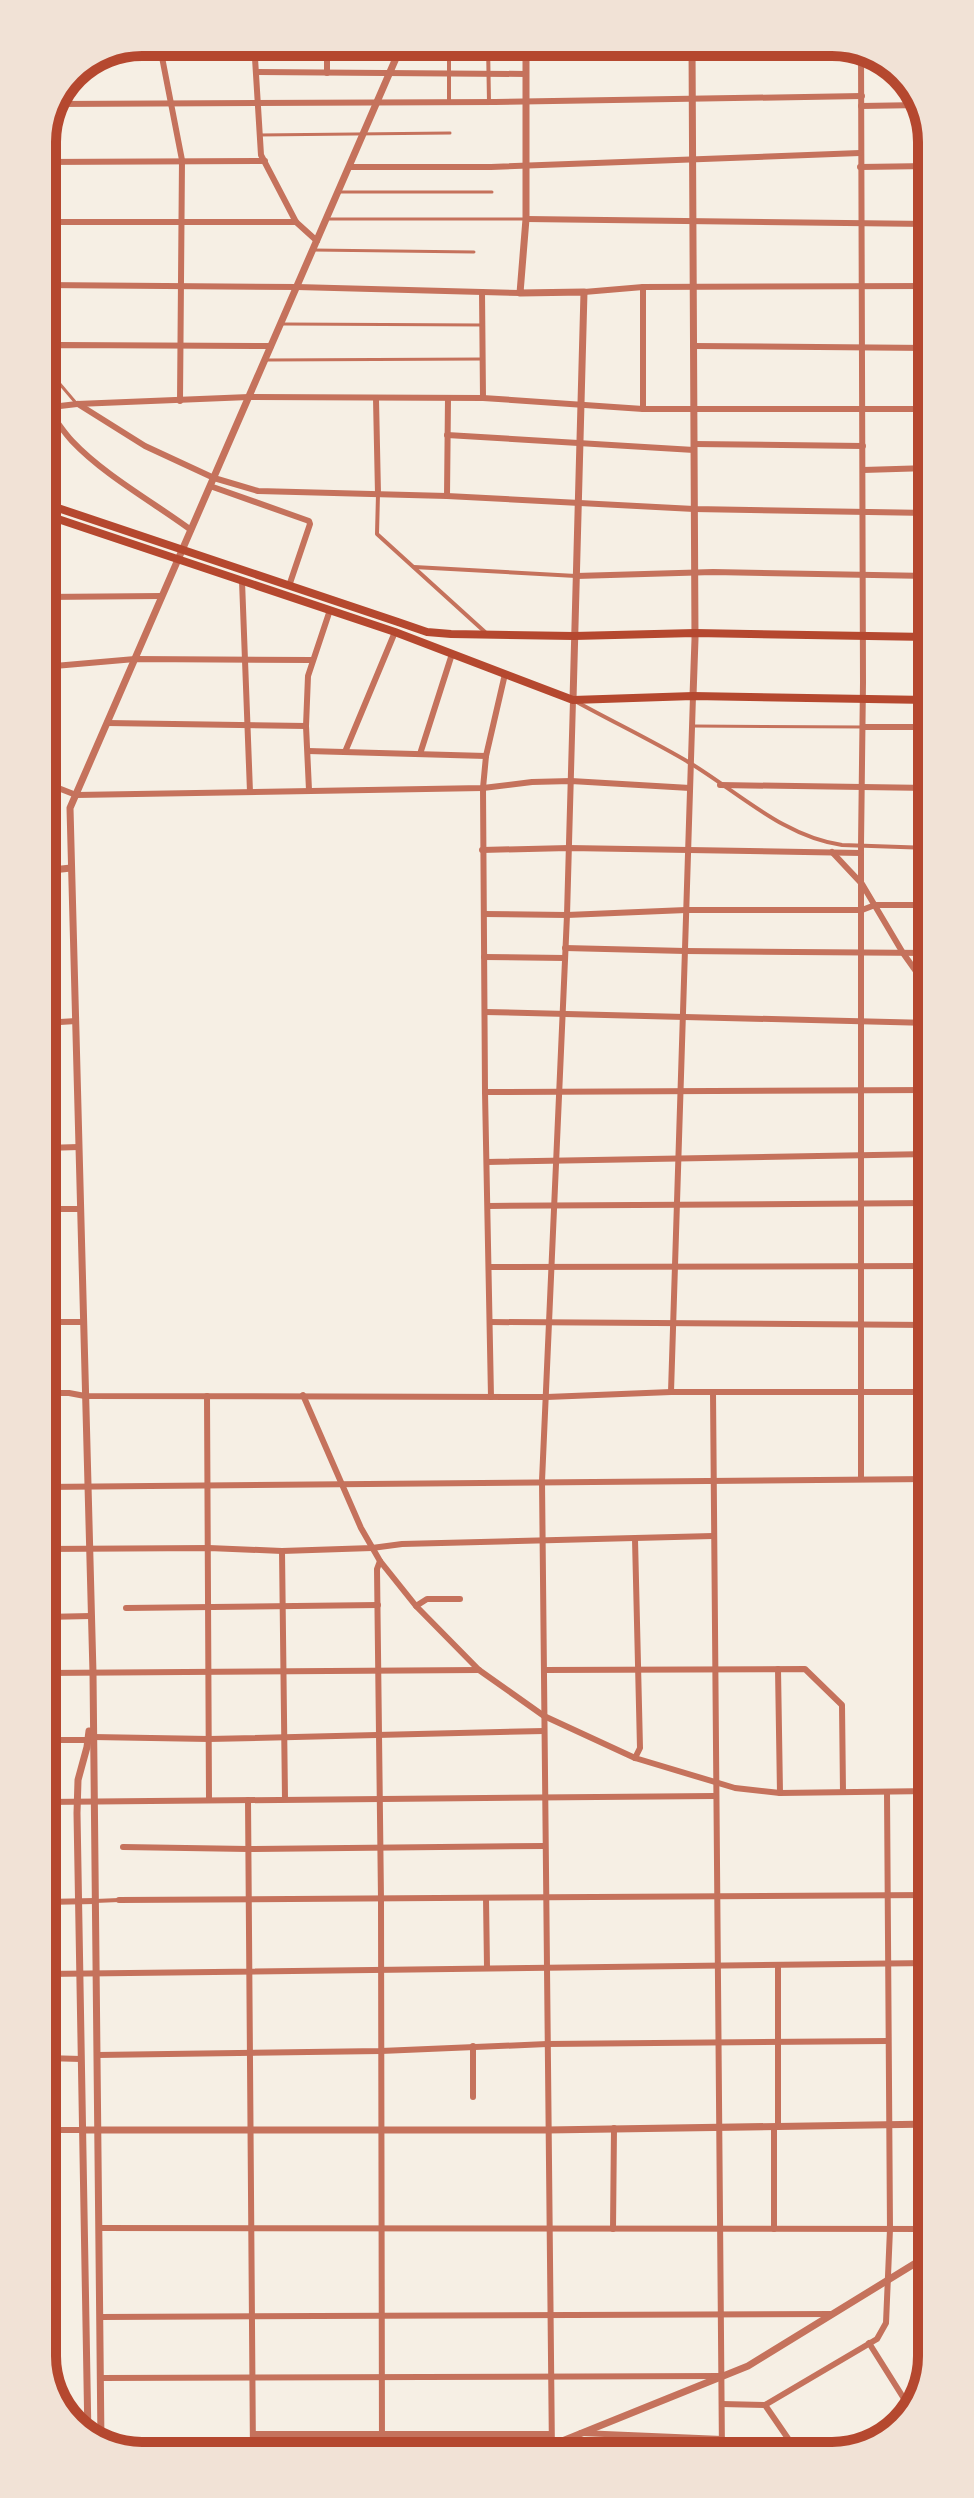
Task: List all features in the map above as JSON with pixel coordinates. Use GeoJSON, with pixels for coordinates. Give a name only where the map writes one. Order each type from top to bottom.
{"type":"FeatureCollection","features":[{"type":"Feature","properties":{"kind":"main road"},"geometry":{"type":"LineString","coordinates":[[56,507],[427,632],[574,636],[695,633],[918,637]]}},
{"type":"Feature","properties":{"kind":"main road"},"geometry":{"type":"LineString","coordinates":[[56,518],[395,632],[573,700],[693,696],[918,700]]}},
{"type":"Feature","properties":{"kind":"street"},"geometry":{"type":"LineString","coordinates":[[162,56],[182,160],[180,401]]}},
{"type":"Feature","properties":{"kind":"street"},"geometry":{"type":"LineString","coordinates":[[256,56],[261,155],[296,222],[317,241]]}},
{"type":"Feature","properties":{"kind":"street"},"geometry":{"type":"LineString","coordinates":[[327,56],[327,73]]}},
{"type":"Feature","properties":{"kind":"street"},"geometry":{"type":"LineString","coordinates":[[101,2431],[94,1802],[89,1688],[93,1673],[70,808],[397,56]]}},
{"type":"Feature","properties":{"kind":"street"},"geometry":{"type":"LineString","coordinates":[[449,56],[449,102]]}},
{"type":"Feature","properties":{"kind":"street"},"geometry":{"type":"LineString","coordinates":[[488,56],[489,102]]}},
{"type":"Feature","properties":{"kind":"street"},"geometry":{"type":"LineString","coordinates":[[520,293],[526,219],[526,56]]}},
{"type":"Feature","properties":{"kind":"street"},"geometry":{"type":"LineString","coordinates":[[671,1392],[695,633],[692,56]]}},
{"type":"Feature","properties":{"kind":"street"},"geometry":{"type":"LineString","coordinates":[[861,62],[861,1479]]}},
{"type":"Feature","properties":{"kind":"street"},"geometry":{"type":"LineString","coordinates":[[258,72],[526,74]]}},
{"type":"Feature","properties":{"kind":"street"},"geometry":{"type":"LineString","coordinates":[[65,104],[526,102],[862,96]]}},
{"type":"Feature","properties":{"kind":"street"},"geometry":{"type":"LineString","coordinates":[[861,106],[909,105]]}},
{"type":"Feature","properties":{"kind":"street"},"geometry":{"type":"LineString","coordinates":[[349,167],[526,166],[860,153]]}},
{"type":"Feature","properties":{"kind":"street"},"geometry":{"type":"LineString","coordinates":[[56,162],[265,161]]}},
{"type":"Feature","properties":{"kind":"street"},"geometry":{"type":"LineString","coordinates":[[860,167],[918,166]]}},
{"type":"Feature","properties":{"kind":"street"},"geometry":{"type":"LineString","coordinates":[[526,219],[918,224]]}},
{"type":"Feature","properties":{"kind":"street"},"geometry":{"type":"LineString","coordinates":[[56,222],[296,222]]}},
{"type":"Feature","properties":{"kind":"street"},"geometry":{"type":"LineString","coordinates":[[56,285],[520,293],[643,287],[918,286]]}},
{"type":"Feature","properties":{"kind":"street"},"geometry":{"type":"LineString","coordinates":[[643,287],[643,409]]}},
{"type":"Feature","properties":{"kind":"street"},"geometry":{"type":"LineString","coordinates":[[482,292],[483,398]]}},
{"type":"Feature","properties":{"kind":"street"},"geometry":{"type":"LineString","coordinates":[[552,2442],[542,1481],[567,915],[584,292]]}},
{"type":"Feature","properties":{"kind":"street"},"geometry":{"type":"LineString","coordinates":[[56,345],[271,346]]}},
{"type":"Feature","properties":{"kind":"street"},"geometry":{"type":"LineString","coordinates":[[693,346],[918,348]]}},
{"type":"Feature","properties":{"kind":"street"},"geometry":{"type":"LineString","coordinates":[[56,405],[249,397],[483,398],[643,409],[918,409]]}},
{"type":"Feature","properties":{"kind":"street"},"geometry":{"type":"LineString","coordinates":[[447,496],[448,398]]}},
{"type":"Feature","properties":{"kind":"street"},"geometry":{"type":"LineString","coordinates":[[376,399],[377,534],[486,633]]}},
{"type":"Feature","properties":{"kind":"street"},"geometry":{"type":"LineString","coordinates":[[77,404],[212,482],[307,519],[310,524],[289,586]]}},
{"type":"Feature","properties":{"kind":"street"},"geometry":{"type":"LineString","coordinates":[[56,419],[80,448],[191,530]]}},
{"type":"Feature","properties":{"kind":"street"},"geometry":{"type":"LineString","coordinates":[[447,435],[694,447],[863,446]]}},
{"type":"Feature","properties":{"kind":"street"},"geometry":{"type":"LineString","coordinates":[[863,470],[918,468]]}},
{"type":"Feature","properties":{"kind":"street"},"geometry":{"type":"LineString","coordinates":[[212,482],[258,491],[447,496],[694,509],[918,513]]}},
{"type":"Feature","properties":{"kind":"street"},"geometry":{"type":"LineString","coordinates":[[412,567],[576,576],[694,572],[918,576]]}},
{"type":"Feature","properties":{"kind":"street"},"geometry":{"type":"LineString","coordinates":[[242,581],[250,792]]}},
{"type":"Feature","properties":{"kind":"street"},"geometry":{"type":"LineString","coordinates":[[56,597],[162,596]]}},
{"type":"Feature","properties":{"kind":"street"},"geometry":{"type":"LineString","coordinates":[[309,790],[306,726],[308,676],[330,610]]}},
{"type":"Feature","properties":{"kind":"street"},"geometry":{"type":"LineString","coordinates":[[345,752],[395,632]]}},
{"type":"Feature","properties":{"kind":"street"},"geometry":{"type":"LineString","coordinates":[[420,754],[452,654]]}},
{"type":"Feature","properties":{"kind":"street"},"geometry":{"type":"LineString","coordinates":[[56,666],[135,659],[311,660]]}},
{"type":"Feature","properties":{"kind":"street"},"geometry":{"type":"LineString","coordinates":[[491,1397],[483,788],[486,756],[505,674]]}},
{"type":"Feature","properties":{"kind":"street"},"geometry":{"type":"LineString","coordinates":[[573,700],[691,764],[743,800],[803,833],[861,849]]}},
{"type":"Feature","properties":{"kind":"street"},"geometry":{"type":"LineString","coordinates":[[107,723],[306,726]]}},
{"type":"Feature","properties":{"kind":"street"},"geometry":{"type":"LineString","coordinates":[[863,727],[918,727]]}},
{"type":"Feature","properties":{"kind":"street"},"geometry":{"type":"LineString","coordinates":[[308,751],[486,756]]}},
{"type":"Feature","properties":{"kind":"street"},"geometry":{"type":"LineString","coordinates":[[56,787],[76,795],[483,788],[571,781],[690,788]]}},
{"type":"Feature","properties":{"kind":"street"},"geometry":{"type":"LineString","coordinates":[[720,785],[918,788]]}},
{"type":"Feature","properties":{"kind":"street"},"geometry":{"type":"LineString","coordinates":[[482,850],[569,848],[832,852],[918,848]]}},
{"type":"Feature","properties":{"kind":"street"},"geometry":{"type":"LineString","coordinates":[[832,852],[862,884],[918,974]]}},
{"type":"Feature","properties":{"kind":"street"},"geometry":{"type":"LineString","coordinates":[[56,870],[71,868]]}},
{"type":"Feature","properties":{"kind":"street"},"geometry":{"type":"LineString","coordinates":[[484,914],[862,910],[875,905],[918,905]]}},
{"type":"Feature","properties":{"kind":"street"},"geometry":{"type":"LineString","coordinates":[[565,948],[918,953]]}},
{"type":"Feature","properties":{"kind":"street"},"geometry":{"type":"LineString","coordinates":[[484,957],[565,958]]}},
{"type":"Feature","properties":{"kind":"street"},"geometry":{"type":"LineString","coordinates":[[485,1012],[918,1022]]}},
{"type":"Feature","properties":{"kind":"street"},"geometry":{"type":"LineString","coordinates":[[56,1022],[76,1021]]}},
{"type":"Feature","properties":{"kind":"street"},"geometry":{"type":"LineString","coordinates":[[485,1092],[918,1090]]}},
{"type":"Feature","properties":{"kind":"street"},"geometry":{"type":"LineString","coordinates":[[56,1148],[79,1147]]}},
{"type":"Feature","properties":{"kind":"street"},"geometry":{"type":"LineString","coordinates":[[487,1162],[918,1154]]}},
{"type":"Feature","properties":{"kind":"street"},"geometry":{"type":"LineString","coordinates":[[488,1206],[918,1203]]}},
{"type":"Feature","properties":{"kind":"street"},"geometry":{"type":"LineString","coordinates":[[56,1209],[80,1209]]}},
{"type":"Feature","properties":{"kind":"street"},"geometry":{"type":"LineString","coordinates":[[489,1267],[918,1266]]}},
{"type":"Feature","properties":{"kind":"street"},"geometry":{"type":"LineString","coordinates":[[56,1322],[83,1322]]}},
{"type":"Feature","properties":{"kind":"street"},"geometry":{"type":"LineString","coordinates":[[490,1322],[918,1325]]}},
{"type":"Feature","properties":{"kind":"street"},"geometry":{"type":"LineString","coordinates":[[56,1393],[85,1396],[547,1397],[671,1392],[918,1392]]}},
{"type":"Feature","properties":{"kind":"street"},"geometry":{"type":"LineString","coordinates":[[581,2433],[722,2439],[713,1392]]}},
{"type":"Feature","properties":{"kind":"street"},"geometry":{"type":"LineString","coordinates":[[303,1395],[380,1561],[416,1606],[479,1670],[544,1716],[635,1758],[735,1788],[780,1793],[918,1791]]}},
{"type":"Feature","properties":{"kind":"street"},"geometry":{"type":"LineString","coordinates":[[207,1396],[209,1800]]}},
{"type":"Feature","properties":{"kind":"street"},"geometry":{"type":"LineString","coordinates":[[56,1487],[918,1479]]}},
{"type":"Feature","properties":{"kind":"street"},"geometry":{"type":"LineString","coordinates":[[56,1549],[282,1551],[402,1544],[713,1536]]}},
{"type":"Feature","properties":{"kind":"street"},"geometry":{"type":"LineString","coordinates":[[635,1539],[640,1748],[635,1758]]}},
{"type":"Feature","properties":{"kind":"street"},"geometry":{"type":"LineString","coordinates":[[282,1551],[285,1799]]}},
{"type":"Feature","properties":{"kind":"street"},"geometry":{"type":"LineString","coordinates":[[380,1561],[377,1569],[383,2442]]}},
{"type":"Feature","properties":{"kind":"street"},"geometry":{"type":"LineString","coordinates":[[416,1606],[427,1599],[460,1599]]}},
{"type":"Feature","properties":{"kind":"street"},"geometry":{"type":"LineString","coordinates":[[126,1608],[378,1605]]}},
{"type":"Feature","properties":{"kind":"street"},"geometry":{"type":"LineString","coordinates":[[56,1617],[91,1616]]}},
{"type":"Feature","properties":{"kind":"street"},"geometry":{"type":"LineString","coordinates":[[778,1669],[780,1793]]}},
{"type":"Feature","properties":{"kind":"street"},"geometry":{"type":"LineString","coordinates":[[544,1670],[805,1669],[842,1705],[843,1792]]}},
{"type":"Feature","properties":{"kind":"street"},"geometry":{"type":"LineString","coordinates":[[56,1673],[479,1670]]}},
{"type":"Feature","properties":{"kind":"street"},"geometry":{"type":"LineString","coordinates":[[56,1740],[544,1731]]}},
{"type":"Feature","properties":{"kind":"street"},"geometry":{"type":"LineString","coordinates":[[88,2422],[77,1802],[80,1771],[91,1738]]}},
{"type":"Feature","properties":{"kind":"street"},"geometry":{"type":"LineString","coordinates":[[722,2404],[765,2405],[877,2339],[886,2323],[890,2229],[887,1792]]}},
{"type":"Feature","properties":{"kind":"street"},"geometry":{"type":"LineString","coordinates":[[56,1802],[715,1796]]}},
{"type":"Feature","properties":{"kind":"street"},"geometry":{"type":"LineString","coordinates":[[248,1800],[253,2442]]}},
{"type":"Feature","properties":{"kind":"street"},"geometry":{"type":"LineString","coordinates":[[123,1847],[545,1846]]}},
{"type":"Feature","properties":{"kind":"street"},"geometry":{"type":"LineString","coordinates":[[56,1902],[918,1895]]}},
{"type":"Feature","properties":{"kind":"street"},"geometry":{"type":"LineString","coordinates":[[486,1898],[487,1967]]}},
{"type":"Feature","properties":{"kind":"street"},"geometry":{"type":"LineString","coordinates":[[56,1974],[918,1963]]}},
{"type":"Feature","properties":{"kind":"street"},"geometry":{"type":"LineString","coordinates":[[774,2229],[778,1965]]}},
{"type":"Feature","properties":{"kind":"street"},"geometry":{"type":"LineString","coordinates":[[97,2055],[381,2051],[547,2044],[888,2041]]}},
{"type":"Feature","properties":{"kind":"street"},"geometry":{"type":"LineString","coordinates":[[473,2046],[473,2097]]}},
{"type":"Feature","properties":{"kind":"street"},"geometry":{"type":"LineString","coordinates":[[56,2058],[81,2059]]}},
{"type":"Feature","properties":{"kind":"street"},"geometry":{"type":"LineString","coordinates":[[56,2130],[548,2130],[918,2124]]}},
{"type":"Feature","properties":{"kind":"street"},"geometry":{"type":"LineString","coordinates":[[613,2229],[614,2128]]}},
{"type":"Feature","properties":{"kind":"street"},"geometry":{"type":"LineString","coordinates":[[99,2228],[918,2229]]}},
{"type":"Feature","properties":{"kind":"street"},"geometry":{"type":"LineString","coordinates":[[566,2442],[581,2433],[748,2366],[918,2262]]}},
{"type":"Feature","properties":{"kind":"street"},"geometry":{"type":"LineString","coordinates":[[100,2317],[833,2314]]}},
{"type":"Feature","properties":{"kind":"street"},"geometry":{"type":"LineString","coordinates":[[869,2343],[905,2400]]}},
{"type":"Feature","properties":{"kind":"street"},"geometry":{"type":"LineString","coordinates":[[101,2378],[721,2376]]}},
{"type":"Feature","properties":{"kind":"street"},"geometry":{"type":"LineString","coordinates":[[765,2405],[790,2442]]}},
{"type":"Feature","properties":{"kind":"street"},"geometry":{"type":"LineString","coordinates":[[253,2434],[551,2434]]}},
{"type":"Feature","properties":{"kind":"lane"},"geometry":{"type":"LineString","coordinates":[[259,135],[450,133]]}},
{"type":"Feature","properties":{"kind":"lane"},"geometry":{"type":"LineString","coordinates":[[338,192],[492,192]]}},
{"type":"Feature","properties":{"kind":"lane"},"geometry":{"type":"LineString","coordinates":[[326,219],[526,219]]}},
{"type":"Feature","properties":{"kind":"lane"},"geometry":{"type":"LineString","coordinates":[[313,250],[474,252]]}},
{"type":"Feature","properties":{"kind":"lane"},"geometry":{"type":"LineString","coordinates":[[281,324],[483,325]]}},
{"type":"Feature","properties":{"kind":"lane"},"geometry":{"type":"LineString","coordinates":[[265,360],[483,359]]}},
{"type":"Feature","properties":{"kind":"lane"},"geometry":{"type":"LineString","coordinates":[[56,382],[77,404]]}},
{"type":"Feature","properties":{"kind":"lane"},"geometry":{"type":"LineString","coordinates":[[692,726],[863,727]]}}]}
